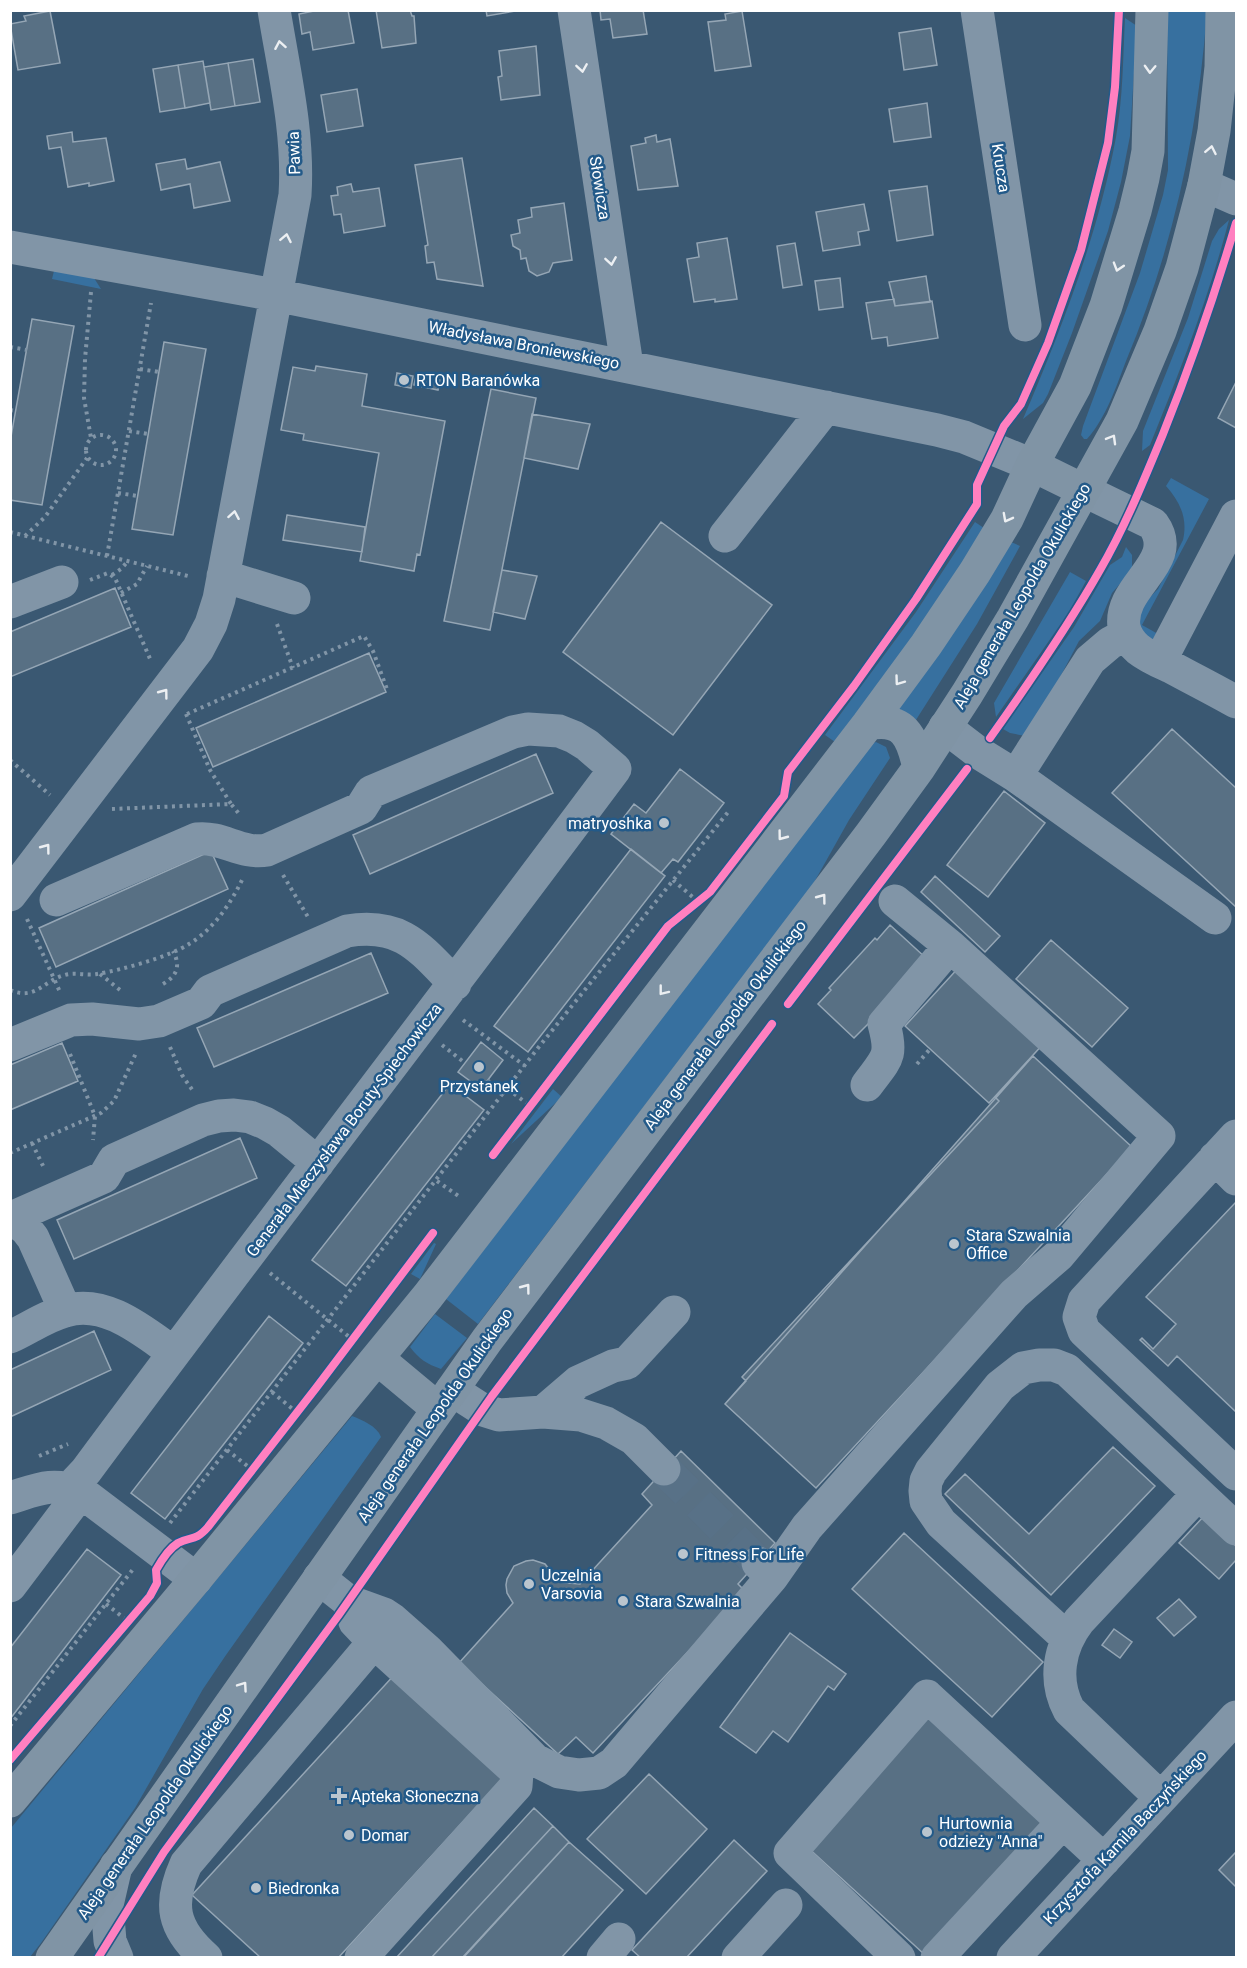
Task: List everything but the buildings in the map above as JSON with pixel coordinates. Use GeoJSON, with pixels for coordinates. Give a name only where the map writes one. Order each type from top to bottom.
{"type":"FeatureCollection","features":[{"type":"Feature","properties":{"kind":"main road"},"geometry":{"type":"LineString","coordinates":[[10,1801],[196,1580],[365,1349],[428,1296],[868,723],[926,645],[975,572],[1007,519],[1032,465],[1075,386],[1106,306],[1136,211],[1148,151],[1152,10]]}},
{"type":"Feature","properties":{"kind":"main road","name":"Aleja generała Leopolda Okulickiego"},"geometry":{"type":"LineString","coordinates":[[52,1958],[445,1399],[574,1222],[919,768],[1013,618],[1122,421],[1160,331],[1182,268],[1204,185],[1229,53],[1222,10]]}},
{"type":"Feature","properties":{"kind":"main road"},"geometry":{"type":"LineString","coordinates":[[1032,465],[1083,489]]}},
{"type":"Feature","properties":{"kind":"main road"},"geometry":{"type":"LineString","coordinates":[[868,723],[883,721],[898,726],[907,734],[914,748],[919,768]]}},
{"type":"Feature","properties":{"kind":"main road"},"geometry":{"type":"LineString","coordinates":[[365,1349],[445,1399]]}},
{"type":"Feature","properties":{"kind":"street","name":"Pawia"},"geometry":{"type":"LineString","coordinates":[[274,10],[293,123],[296,173],[295,195],[275,295]]}},
{"type":"Feature","properties":{"kind":"street","name":"Słowicza"},"geometry":{"type":"LineString","coordinates":[[574,10],[627,366]]}},
{"type":"Feature","properties":{"kind":"street","name":"Krucza"},"geometry":{"type":"LineString","coordinates":[[977,10],[1025,325]]}},
{"type":"Feature","properties":{"kind":"street"},"geometry":{"type":"LineString","coordinates":[[1204,185],[1236,200]]}},
{"type":"Feature","properties":{"kind":"street","name":"Władysława Broniewskiego"},"geometry":{"type":"LineString","coordinates":[[10,248],[275,295],[826,407],[964,437],[1032,465]]}},
{"type":"Feature","properties":{"kind":"street"},"geometry":{"type":"LineString","coordinates":[[10,895],[198,649],[211,624],[222,582],[275,295]]}},
{"type":"Feature","properties":{"kind":"street"},"geometry":{"type":"LineString","coordinates":[[725,536],[826,407]]}},
{"type":"Feature","properties":{"kind":"street"},"geometry":{"type":"LineString","coordinates":[[1083,489],[1153,524],[1162,542],[1159,553],[1144,580],[1132,592],[1125,604],[1123,620],[1125,635],[1138,649],[1236,702]]}},
{"type":"Feature","properties":{"kind":"street"},"geometry":{"type":"LineString","coordinates":[[1160,661],[1236,516]]}},
{"type":"Feature","properties":{"kind":"street"},"geometry":{"type":"LineString","coordinates":[[10,602],[62,582]]}},
{"type":"Feature","properties":{"kind":"street"},"geometry":{"type":"LineString","coordinates":[[222,582],[294,598]]}},
{"type":"Feature","properties":{"kind":"street"},"geometry":{"type":"LineString","coordinates":[[1016,776],[1086,665],[1110,643],[1125,635]]}},
{"type":"Feature","properties":{"kind":"street"},"geometry":{"type":"LineString","coordinates":[[945,727],[1215,918]]}},
{"type":"Feature","properties":{"kind":"street","name":"Generała Mieczysława Boruty-Spiechowicza"},"geometry":{"type":"LineString","coordinates":[[10,1586],[86,1471],[615,769],[587,745],[559,731],[544,729],[513,732],[371,792],[361,808],[259,850]]}},
{"type":"Feature","properties":{"kind":"street"},"geometry":{"type":"LineString","coordinates":[[56,900],[197,839],[208,838],[259,850]]}},
{"type":"Feature","properties":{"kind":"street"},"geometry":{"type":"LineString","coordinates":[[319,1578],[348,1601],[355,1622],[379,1628],[428,1650],[535,1760],[558,1772],[579,1775],[599,1773],[614,1763],[765,1570],[807,1527],[1014,1294],[1059,1255],[1159,1136],[950,946],[895,901]]}},
{"type":"Feature","properties":{"kind":"street"},"geometry":{"type":"LineString","coordinates":[[10,1045],[64,1022],[92,1019],[127,1024],[154,1022],[201,1003],[210,991],[320,942],[347,931],[362,928],[377,929],[407,938],[455,984]]}},
{"type":"Feature","properties":{"kind":"street"},"geometry":{"type":"LineString","coordinates":[[867,1084],[888,1056],[890,1044],[884,1024],[950,946]]}},
{"type":"Feature","properties":{"kind":"street"},"geometry":{"type":"LineString","coordinates":[[11,1218],[104,1178],[114,1160],[203,1120],[234,1115],[249,1117],[279,1131],[318,1163]]}},
{"type":"Feature","properties":{"kind":"street"},"geometry":{"type":"LineString","coordinates":[[1229,1158],[1084,1301],[1079,1317],[1084,1331],[1236,1474]]}},
{"type":"Feature","properties":{"kind":"street"},"geometry":{"type":"LineString","coordinates":[[11,1218],[26,1229],[33,1238],[65,1310]]}},
{"type":"Feature","properties":{"kind":"street"},"geometry":{"type":"LineString","coordinates":[[10,1337],[65,1310],[94,1310],[109,1313],[135,1326],[174,1353]]}},
{"type":"Feature","properties":{"kind":"street"},"geometry":{"type":"LineString","coordinates":[[543,1412],[578,1382],[613,1366],[627,1363],[674,1312]]}},
{"type":"Feature","properties":{"kind":"street"},"geometry":{"type":"LineString","coordinates":[[1068,1639],[940,1523],[926,1501],[925,1491],[931,1471],[1000,1386],[1023,1368],[1054,1365],[1067,1370],[1236,1529]]}},
{"type":"Feature","properties":{"kind":"street"},"geometry":{"type":"LineString","coordinates":[[445,1399],[499,1415],[543,1412],[581,1415],[606,1423],[634,1439],[664,1469]]}},
{"type":"Feature","properties":{"kind":"street"},"geometry":{"type":"LineString","coordinates":[[10,1498],[45,1487],[75,1490],[196,1580]]}},
{"type":"Feature","properties":{"kind":"street"},"geometry":{"type":"LineString","coordinates":[[1161,1798],[1069,1710],[1062,1697],[1059,1673],[1068,1639],[1079,1621],[1198,1494]]}},
{"type":"Feature","properties":{"kind":"street"},"geometry":{"type":"LineString","coordinates":[[206,1958],[193,1946],[180,1926],[175,1910],[176,1885],[186,1864],[379,1628]]}},
{"type":"Feature","properties":{"kind":"street"},"geometry":{"type":"LineString","coordinates":[[361,1958],[516,1786],[517,1772],[379,1628]]}},
{"type":"Feature","properties":{"kind":"street"},"geometry":{"type":"LineString","coordinates":[[899,1958],[790,1853],[927,1696],[1104,1860]]}},
{"type":"Feature","properties":{"kind":"street","name":"Krzysztofa Kamila Baczyńskiego"},"geometry":{"type":"LineString","coordinates":[[1013,1958],[1161,1798],[1234,1724]]}},
{"type":"Feature","properties":{"kind":"street"},"geometry":{"type":"LineString","coordinates":[[937,1958],[1063,1822]]}},
{"type":"Feature","properties":{"kind":"street"},"geometry":{"type":"LineString","coordinates":[[116,1865],[107,1905],[110,1941],[117,1958]]}},
{"type":"Feature","properties":{"kind":"street"},"geometry":{"type":"LineString","coordinates":[[738,1958],[786,1905]]}},
{"type":"Feature","properties":{"kind":"path"},"geometry":{"type":"LineString","coordinates":[[91,291],[84,398],[91,438]]}},
{"type":"Feature","properties":{"kind":"path"},"geometry":{"type":"LineString","coordinates":[[107,555],[151,302]]}},
{"type":"Feature","properties":{"kind":"path"},"geometry":{"type":"LineString","coordinates":[[10,347],[27,350]]}},
{"type":"Feature","properties":{"kind":"path"},"geometry":{"type":"LineString","coordinates":[[140,369],[159,372]]}},
{"type":"Feature","properties":{"kind":"path"},"geometry":{"type":"LineString","coordinates":[[129,431],[148,434]]}},
{"type":"Feature","properties":{"kind":"path"},"geometry":{"type":"LineString","coordinates":[[104,435],[113,440],[116,448],[115,458],[108,464],[100,466],[92,464],[85,450],[91,438],[104,435]]}},
{"type":"Feature","properties":{"kind":"path"},"geometry":{"type":"LineString","coordinates":[[116,453],[125,455]]}},
{"type":"Feature","properties":{"kind":"path"},"geometry":{"type":"LineString","coordinates":[[25,536],[45,517],[87,458]]}},
{"type":"Feature","properties":{"kind":"path"},"geometry":{"type":"LineString","coordinates":[[118,493],[138,496]]}},
{"type":"Feature","properties":{"kind":"path"},"geometry":{"type":"LineString","coordinates":[[10,532],[208,581],[222,582]]}},
{"type":"Feature","properties":{"kind":"path"},"geometry":{"type":"LineString","coordinates":[[112,575],[128,561]]}},
{"type":"Feature","properties":{"kind":"path"},"geometry":{"type":"LineString","coordinates":[[121,593],[137,584],[147,566]]}},
{"type":"Feature","properties":{"kind":"path"},"geometry":{"type":"LineString","coordinates":[[202,708],[364,636],[373,651],[388,692]]}},
{"type":"Feature","properties":{"kind":"path"},"geometry":{"type":"LineString","coordinates":[[144,645],[149,656]]}},
{"type":"Feature","properties":{"kind":"path"},"geometry":{"type":"LineString","coordinates":[[286,648],[294,668]]}},
{"type":"Feature","properties":{"kind":"path"},"geometry":{"type":"LineString","coordinates":[[186,714],[210,770],[231,804]]}},
{"type":"Feature","properties":{"kind":"path"},"geometry":{"type":"LineString","coordinates":[[10,760],[47,793]]}},
{"type":"Feature","properties":{"kind":"path"},"geometry":{"type":"LineString","coordinates":[[173,1520],[525,1066],[729,811]]}},
{"type":"Feature","properties":{"kind":"path"},"geometry":{"type":"LineString","coordinates":[[10,990],[26,993],[36,991],[66,974],[100,974],[137,964],[189,944],[213,924],[224,911],[259,850],[299,900],[320,942]]}},
{"type":"Feature","properties":{"kind":"path"},"geometry":{"type":"LineString","coordinates":[[673,880],[699,902]]}},
{"type":"Feature","properties":{"kind":"path"},"geometry":{"type":"LineString","coordinates":[[56,900],[37,910],[27,919],[56,980],[64,1022],[90,1101]]}},
{"type":"Feature","properties":{"kind":"path"},"geometry":{"type":"LineString","coordinates":[[160,986],[174,975],[177,968],[177,958],[173,951]]}},
{"type":"Feature","properties":{"kind":"path"},"geometry":{"type":"LineString","coordinates":[[100,974],[126,993]]}},
{"type":"Feature","properties":{"kind":"path"},"geometry":{"type":"LineString","coordinates":[[462,1019],[525,1066]]}},
{"type":"Feature","properties":{"kind":"path"},"geometry":{"type":"LineString","coordinates":[[154,1022],[182,1076],[194,1093],[203,1120]]}},
{"type":"Feature","properties":{"kind":"path"},"geometry":{"type":"LineString","coordinates":[[10,1153],[101,1113],[114,1101],[154,1022]]}},
{"type":"Feature","properties":{"kind":"path"},"geometry":{"type":"LineString","coordinates":[[433,1039],[465,1063]]}},
{"type":"Feature","properties":{"kind":"path"},"geometry":{"type":"LineString","coordinates":[[487,1080],[505,1094]]}},
{"type":"Feature","properties":{"kind":"path"},"geometry":{"type":"LineString","coordinates":[[508,1089],[530,1106]]}},
{"type":"Feature","properties":{"kind":"path"},"geometry":{"type":"LineString","coordinates":[[32,1143],[43,1171],[54,1166]]}},
{"type":"Feature","properties":{"kind":"path"},"geometry":{"type":"LineString","coordinates":[[436,1181],[460,1197]]}},
{"type":"Feature","properties":{"kind":"path"},"geometry":{"type":"LineString","coordinates":[[269,1272],[365,1349]]}},
{"type":"Feature","properties":{"kind":"path"},"geometry":{"type":"LineString","coordinates":[[272,1392],[297,1412]]}},
{"type":"Feature","properties":{"kind":"path"},"geometry":{"type":"LineString","coordinates":[[34,1458],[74,1440]]}},
{"type":"Feature","properties":{"kind":"path"},"geometry":{"type":"LineString","coordinates":[[227,1450],[252,1469]]}},
{"type":"Feature","properties":{"kind":"path"},"geometry":{"type":"LineString","coordinates":[[10,1726],[137,1563]]}},
{"type":"Feature","properties":{"kind":"path"},"geometry":{"type":"LineString","coordinates":[[106,1604],[128,1621]]}},
{"type":"Feature","properties":{"kind":"shaded area"},"geometry":{"type":"Polygon","coordinates":[[[1167,11],[1207,11],[1190,145],[1170,233],[1143,319],[1105,412],[1094,431],[1087,439],[1084,439],[1081,435],[1083,426],[1140,273],[1168,170],[1167,11]]]}},
{"type":"Feature","properties":{"kind":"shaded area"},"geometry":{"type":"Polygon","coordinates":[[[1125,18],[1137,26],[1130,136],[1121,182],[1108,231],[1048,394],[1043,403],[1023,419],[1065,316],[1099,210],[1116,137],[1125,18]]]}},
{"type":"Feature","properties":{"kind":"shaded area"},"geometry":{"type":"Polygon","coordinates":[[[1229,220],[1183,362],[1150,445],[1142,451],[1143,431],[1188,318],[1212,241],[1219,229],[1229,220]]]}},
{"type":"Feature","properties":{"kind":"shaded area"},"geometry":{"type":"Polygon","coordinates":[[[54,271],[94,278],[101,289],[52,279],[54,271]]]}},
{"type":"Feature","properties":{"kind":"shaded area"},"geometry":{"type":"Polygon","coordinates":[[[1171,478],[1209,499],[1142,625],[1158,634],[1155,639],[1151,640],[1141,631],[1138,613],[1158,589],[1183,540],[1184,532],[1182,511],[1166,486],[1171,478]]]}},
{"type":"Feature","properties":{"kind":"shaded area"},"geometry":{"type":"Polygon","coordinates":[[[975,522],[984,528],[933,610],[835,742],[825,735],[916,612],[975,522]]]}},
{"type":"Feature","properties":{"kind":"shaded area"},"geometry":{"type":"Polygon","coordinates":[[[1011,542],[1020,546],[977,624],[914,723],[897,710],[1011,542]]]}},
{"type":"Feature","properties":{"kind":"shaded area"},"geometry":{"type":"Polygon","coordinates":[[[1126,547],[1132,555],[1132,570],[1112,593],[1100,621],[1079,641],[1025,736],[1003,729],[1074,627],[1110,565],[1122,557],[1126,547]]]}},
{"type":"Feature","properties":{"kind":"shaded area"},"geometry":{"type":"Polygon","coordinates":[[[1070,572],[1086,581],[1069,612],[996,717],[994,703],[1070,572]]]}},
{"type":"Feature","properties":{"kind":"shaded area"},"geometry":{"type":"Polygon","coordinates":[[[876,742],[886,747],[890,758],[849,820],[812,886],[478,1324],[446,1299],[871,744],[876,742]]]}},
{"type":"Feature","properties":{"kind":"shaded area"},"geometry":{"type":"Polygon","coordinates":[[[553,1089],[562,1097],[511,1144],[553,1089]]]}},
{"type":"Feature","properties":{"kind":"shaded area"},"geometry":{"type":"Polygon","coordinates":[[[434,1243],[436,1244],[420,1279],[411,1274],[434,1243]]]}},
{"type":"Feature","properties":{"kind":"shaded area"},"geometry":{"type":"Polygon","coordinates":[[[435,1314],[467,1338],[441,1369],[424,1361],[410,1347],[435,1314]]]}},
{"type":"Feature","properties":{"kind":"shaded area"},"geometry":{"type":"Polygon","coordinates":[[[352,1416],[373,1427],[381,1437],[203,1689],[135,1808],[41,1943],[30,1957],[11,1957],[11,1828],[352,1416]]]}},
{"type":"Feature","properties":{"kind":"tunnel"},"geometry":{"type":"LineString","coordinates":[[664,1469],[758,1563]]}},
{"type":"Feature","properties":{"kind":"cycle path"},"geometry":{"type":"LineString","coordinates":[[493,1155],[668,926],[710,892],[784,796],[788,772],[854,686],[916,599],[977,504],[977,485],[1004,426],[1021,404],[1048,343],[1081,250],[1108,143],[1115,87],[1119,10]]}},
{"type":"Feature","properties":{"kind":"cycle path"},"geometry":{"type":"LineString","coordinates":[[990,738],[1074,613],[1126,520],[1183,381],[1236,223]]}},
{"type":"Feature","properties":{"kind":"cycle path"},"geometry":{"type":"LineString","coordinates":[[788,1004],[967,769]]}},
{"type":"Feature","properties":{"kind":"cycle path"},"geometry":{"type":"LineString","coordinates":[[98,1958],[164,1852],[338,1616],[492,1396],[772,1024]]}},
{"type":"Feature","properties":{"kind":"cycle path"},"geometry":{"type":"LineString","coordinates":[[10,1760],[150,1596],[157,1583],[156,1570],[169,1551],[178,1543],[204,1532],[433,1233]]}},
{"type":"Feature","properties":{"kind":"place","name":"RTON Baranówka"},"geometry":{"type":"Point","coordinates":[404,380]}},
{"type":"Feature","properties":{"kind":"place","name":"matryoshka"},"geometry":{"type":"Point","coordinates":[664,823]}},
{"type":"Feature","properties":{"kind":"place","name":"Przystanek"},"geometry":{"type":"Point","coordinates":[479,1067]}},
{"type":"Feature","properties":{"kind":"place","name":"Stara Szwalnia Office"},"geometry":{"type":"Point","coordinates":[954,1244]}},
{"type":"Feature","properties":{"kind":"place","name":"Fitness For Life"},"geometry":{"type":"Point","coordinates":[683,1554]}},
{"type":"Feature","properties":{"kind":"place","name":"Uczelnia Varsovia"},"geometry":{"type":"Point","coordinates":[529,1584]}},
{"type":"Feature","properties":{"kind":"place","name":"Stara Szwalnia"},"geometry":{"type":"Point","coordinates":[623,1601]}},
{"type":"Feature","properties":{"kind":"place","name":"Apteka Słoneczna"},"geometry":{"type":"Point","coordinates":[339,1796]}},
{"type":"Feature","properties":{"kind":"place","name":"Hurtownia odzieży \"Anna\""},"geometry":{"type":"Point","coordinates":[927,1832]}},
{"type":"Feature","properties":{"kind":"place","name":"Domar"},"geometry":{"type":"Point","coordinates":[349,1835]}},
{"type":"Feature","properties":{"kind":"place","name":"Biedronka"},"geometry":{"type":"Point","coordinates":[256,1888]}}]}
